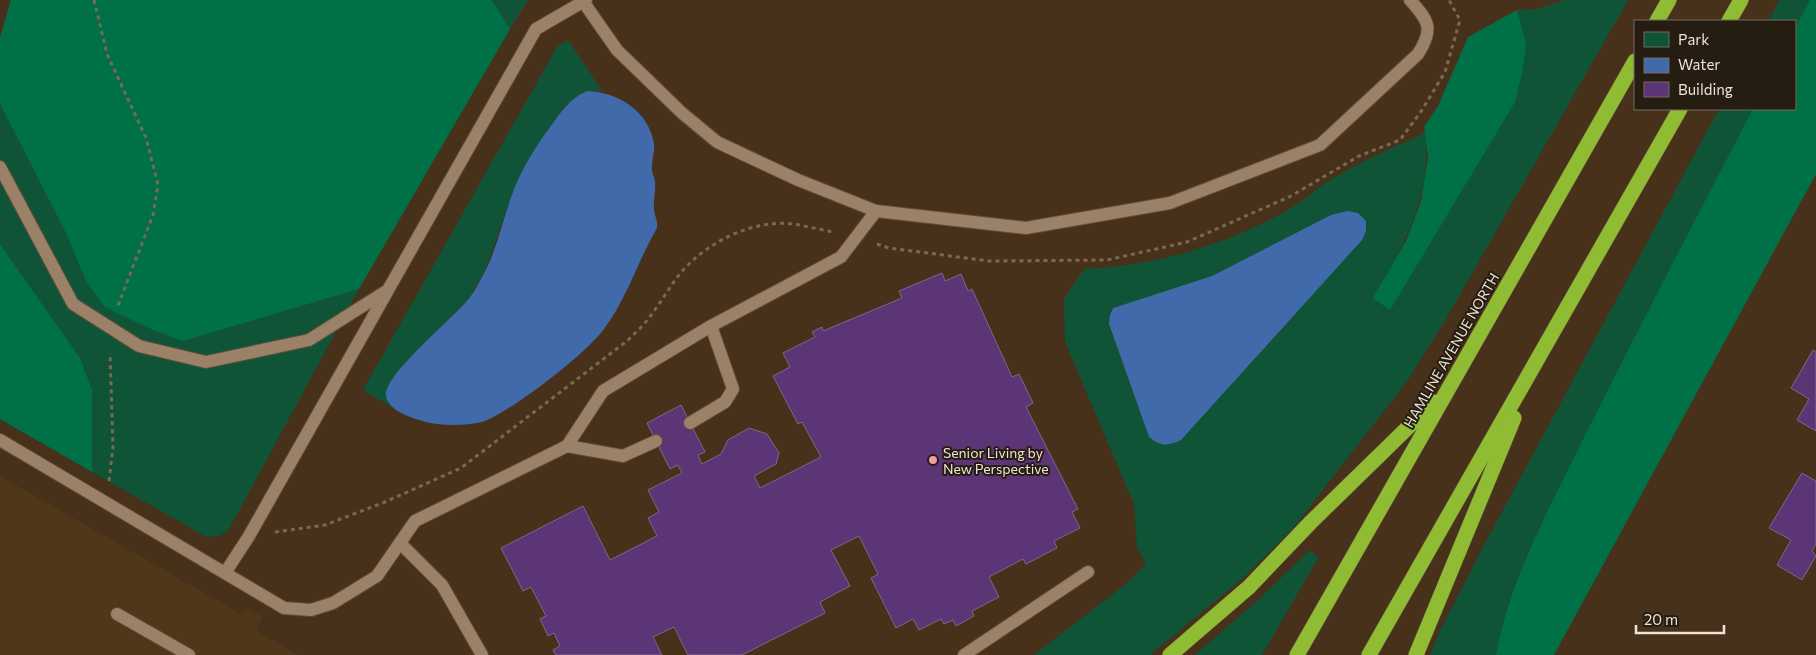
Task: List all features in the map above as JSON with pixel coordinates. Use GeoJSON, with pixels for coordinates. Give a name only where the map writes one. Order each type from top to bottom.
{"type":"FeatureCollection","features":[{"type":"Feature","properties":{"kind":"highway"},"geometry":{"type":"LineString","coordinates":[[1658,20],[1669,0]]}},
{"type":"Feature","properties":{"kind":"highway"},"geometry":{"type":"LineString","coordinates":[[1730,20],[1741,0]]}},
{"type":"Feature","properties":{"kind":"highway","name":"HAMLINE AVENUE NORTH"},"geometry":{"type":"LineString","coordinates":[[1297,655],[1634,63]]}},
{"type":"Feature","properties":{"kind":"highway"},"geometry":{"type":"LineString","coordinates":[[1369,655],[1679,110]]}},
{"type":"Feature","properties":{"kind":"highway"},"geometry":{"type":"LineString","coordinates":[[1416,655],[1539,359]]}},
{"type":"Feature","properties":{"kind":"highway"},"geometry":{"type":"LineString","coordinates":[[1170,655],[1249,587],[1311,522],[1448,389]]}},
{"type":"Feature","properties":{"kind":"lane"},"geometry":{"type":"LineString","coordinates":[[225,573],[250,536],[536,29],[583,1],[617,50],[682,113],[717,142],[798,180],[876,211],[1026,228],[1170,203],[1320,145],[1418,54],[1425,42],[1429,27],[1424,15],[1410,0]]}},
{"type":"Feature","properties":{"kind":"lane"},"geometry":{"type":"LineString","coordinates":[[0,167],[73,304],[139,346],[206,362],[309,340],[388,290]]}},
{"type":"Feature","properties":{"kind":"lane"},"geometry":{"type":"LineString","coordinates":[[0,440],[284,608],[311,610],[333,603],[377,576],[415,520],[567,446],[603,391],[711,326],[841,258],[876,211]]}},
{"type":"Feature","properties":{"kind":"lane"},"geometry":{"type":"LineString","coordinates":[[690,423],[725,402],[733,389],[711,326]]}},
{"type":"Feature","properties":{"kind":"lane"},"geometry":{"type":"LineString","coordinates":[[567,446],[623,456],[656,442]]}},
{"type":"Feature","properties":{"kind":"lane"},"geometry":{"type":"LineString","coordinates":[[400,543],[442,585],[482,655]]}},
{"type":"Feature","properties":{"kind":"lane"},"geometry":{"type":"LineString","coordinates":[[964,655],[1088,572]]}},
{"type":"Feature","properties":{"kind":"lane"},"geometry":{"type":"LineString","coordinates":[[117,614],[189,655]]}},
{"type":"Feature","properties":{"kind":"path"},"geometry":{"type":"LineString","coordinates":[[94,0],[107,54],[146,138],[158,185],[154,215],[130,271],[110,327],[111,476],[100,499]]}},
{"type":"Feature","properties":{"kind":"path"},"geometry":{"type":"LineString","coordinates":[[250,536],[324,525],[385,502],[461,468],[486,450]]}},
{"type":"Feature","properties":{"kind":"shaded area"},"geometry":{"type":"Polygon","coordinates":[[[0,476],[241,614],[247,608],[263,617],[256,630],[297,655],[0,655],[0,476]]]}},
{"type":"Feature","properties":{"kind":"green space"},"geometry":{"type":"Polygon","coordinates":[[[11,0],[492,0],[510,29],[359,289],[183,341],[153,330],[105,307],[86,281],[65,231],[0,104],[0,37],[11,0]]]}},
{"type":"Feature","properties":{"kind":"green space"},"geometry":{"type":"Polygon","coordinates":[[[492,0],[528,0],[510,29],[492,0]]]}},
{"type":"Feature","properties":{"kind":"green space"},"geometry":{"type":"Polygon","coordinates":[[[1564,0],[1628,0],[1446,319],[1408,380],[1294,527],[1243,578],[1150,655],[1034,655],[1126,584],[1146,564],[1137,547],[1134,504],[1065,342],[1064,299],[1084,269],[1111,267],[1166,258],[1192,251],[1244,232],[1297,204],[1339,175],[1425,133],[1426,157],[1420,200],[1396,259],[1374,298],[1526,44],[1517,10],[1537,9],[1564,0]],[[1331,215],[1212,276],[1113,308],[1109,324],[1149,437],[1156,443],[1331,215]]]}},
{"type":"Feature","properties":{"kind":"green space"},"geometry":{"type":"Polygon","coordinates":[[[1780,0],[1810,0],[1796,26],[1796,20],[1769,20],[1780,0]]]}},
{"type":"Feature","properties":{"kind":"green space"},"geometry":{"type":"Polygon","coordinates":[[[1810,0],[1816,0],[1816,174],[1554,655],[1496,655],[1511,599],[1533,542],[1647,312],[1752,110],[1796,110],[1796,26],[1810,0]]]}},
{"type":"Feature","properties":{"kind":"green space"},"geometry":{"type":"Polygon","coordinates":[[[1517,10],[1526,44],[1515,102],[1390,310],[1373,298],[1406,241],[1421,202],[1428,157],[1424,127],[1438,106],[1468,37],[1517,10]]]}},
{"type":"Feature","properties":{"kind":"green space"},"geometry":{"type":"Polygon","coordinates":[[[568,40],[602,91],[587,91],[563,108],[539,143],[515,187],[485,271],[470,297],[403,365],[389,403],[397,410],[363,390],[557,47],[568,40]]]}},
{"type":"Feature","properties":{"kind":"green space"},"geometry":{"type":"Polygon","coordinates":[[[0,104],[65,231],[86,281],[183,341],[359,289],[228,531],[218,536],[207,537],[92,472],[92,390],[80,358],[0,244],[0,104]]]}},
{"type":"Feature","properties":{"kind":"green space"},"geometry":{"type":"Polygon","coordinates":[[[1718,110],[1752,110],[1647,312],[1533,542],[1511,599],[1496,655],[1430,655],[1439,633],[1483,547],[1718,110]]]}},
{"type":"Feature","properties":{"kind":"green space"},"geometry":{"type":"Polygon","coordinates":[[[0,244],[80,358],[92,390],[92,472],[0,419],[0,244]]]}},
{"type":"Feature","properties":{"kind":"green space"},"geometry":{"type":"Polygon","coordinates":[[[1310,550],[1318,558],[1262,655],[1195,655],[1258,600],[1310,550]]]}},
{"type":"Feature","properties":{"kind":"water"},"geometry":{"type":"Polygon","coordinates":[[[587,91],[610,95],[621,100],[639,113],[651,132],[654,144],[652,171],[655,181],[654,212],[657,228],[612,317],[595,340],[565,367],[528,395],[495,416],[482,422],[446,425],[426,422],[402,414],[388,402],[386,396],[388,387],[407,361],[462,306],[473,292],[492,256],[514,189],[526,165],[562,111],[576,97],[587,91]]]}},
{"type":"Feature","properties":{"kind":"water"},"geometry":{"type":"Polygon","coordinates":[[[1347,211],[1358,213],[1366,221],[1366,231],[1362,240],[1181,440],[1161,444],[1149,437],[1109,324],[1113,308],[1212,276],[1331,215],[1347,211]]]}},
{"type":"Feature","properties":{"kind":"building","name":"Senior Living by New Perspective"},"geometry":{"type":"Polygon","coordinates":[[[942,273],[945,281],[961,274],[968,291],[972,289],[1012,377],[1019,374],[1033,403],[1026,407],[1078,509],[1072,512],[1080,528],[1054,541],[1057,548],[1026,564],[1023,559],[989,577],[999,597],[972,611],[974,616],[956,626],[953,620],[944,624],[941,619],[919,630],[913,619],[896,628],[871,578],[878,574],[859,536],[831,550],[850,586],[820,602],[825,613],[742,655],[688,655],[674,627],[653,637],[662,655],[556,655],[553,650],[560,646],[554,633],[548,636],[540,619],[546,616],[531,587],[523,591],[501,548],[583,506],[610,560],[657,536],[648,518],[659,512],[648,490],[682,473],[678,465],[670,469],[647,423],[681,405],[705,452],[698,455],[702,464],[721,454],[728,440],[749,428],[767,434],[779,453],[776,464],[754,476],[760,488],[821,457],[802,422],[798,424],[773,376],[790,367],[783,353],[815,337],[812,332],[822,327],[823,331],[902,298],[899,291],[942,273]]]}},
{"type":"Feature","properties":{"kind":"building"},"geometry":{"type":"Polygon","coordinates":[[[1813,350],[1816,352],[1816,431],[1797,420],[1809,399],[1791,388],[1813,350]]]}},
{"type":"Feature","properties":{"kind":"building"},"geometry":{"type":"Polygon","coordinates":[[[1802,473],[1816,481],[1816,544],[1812,551],[1816,556],[1802,580],[1777,565],[1791,540],[1769,528],[1802,473]]]}},
{"type":"Feature","properties":{"kind":"place","name":"Senior Living by New Perspective"},"geometry":{"type":"Point","coordinates":[933,460]}}]}
